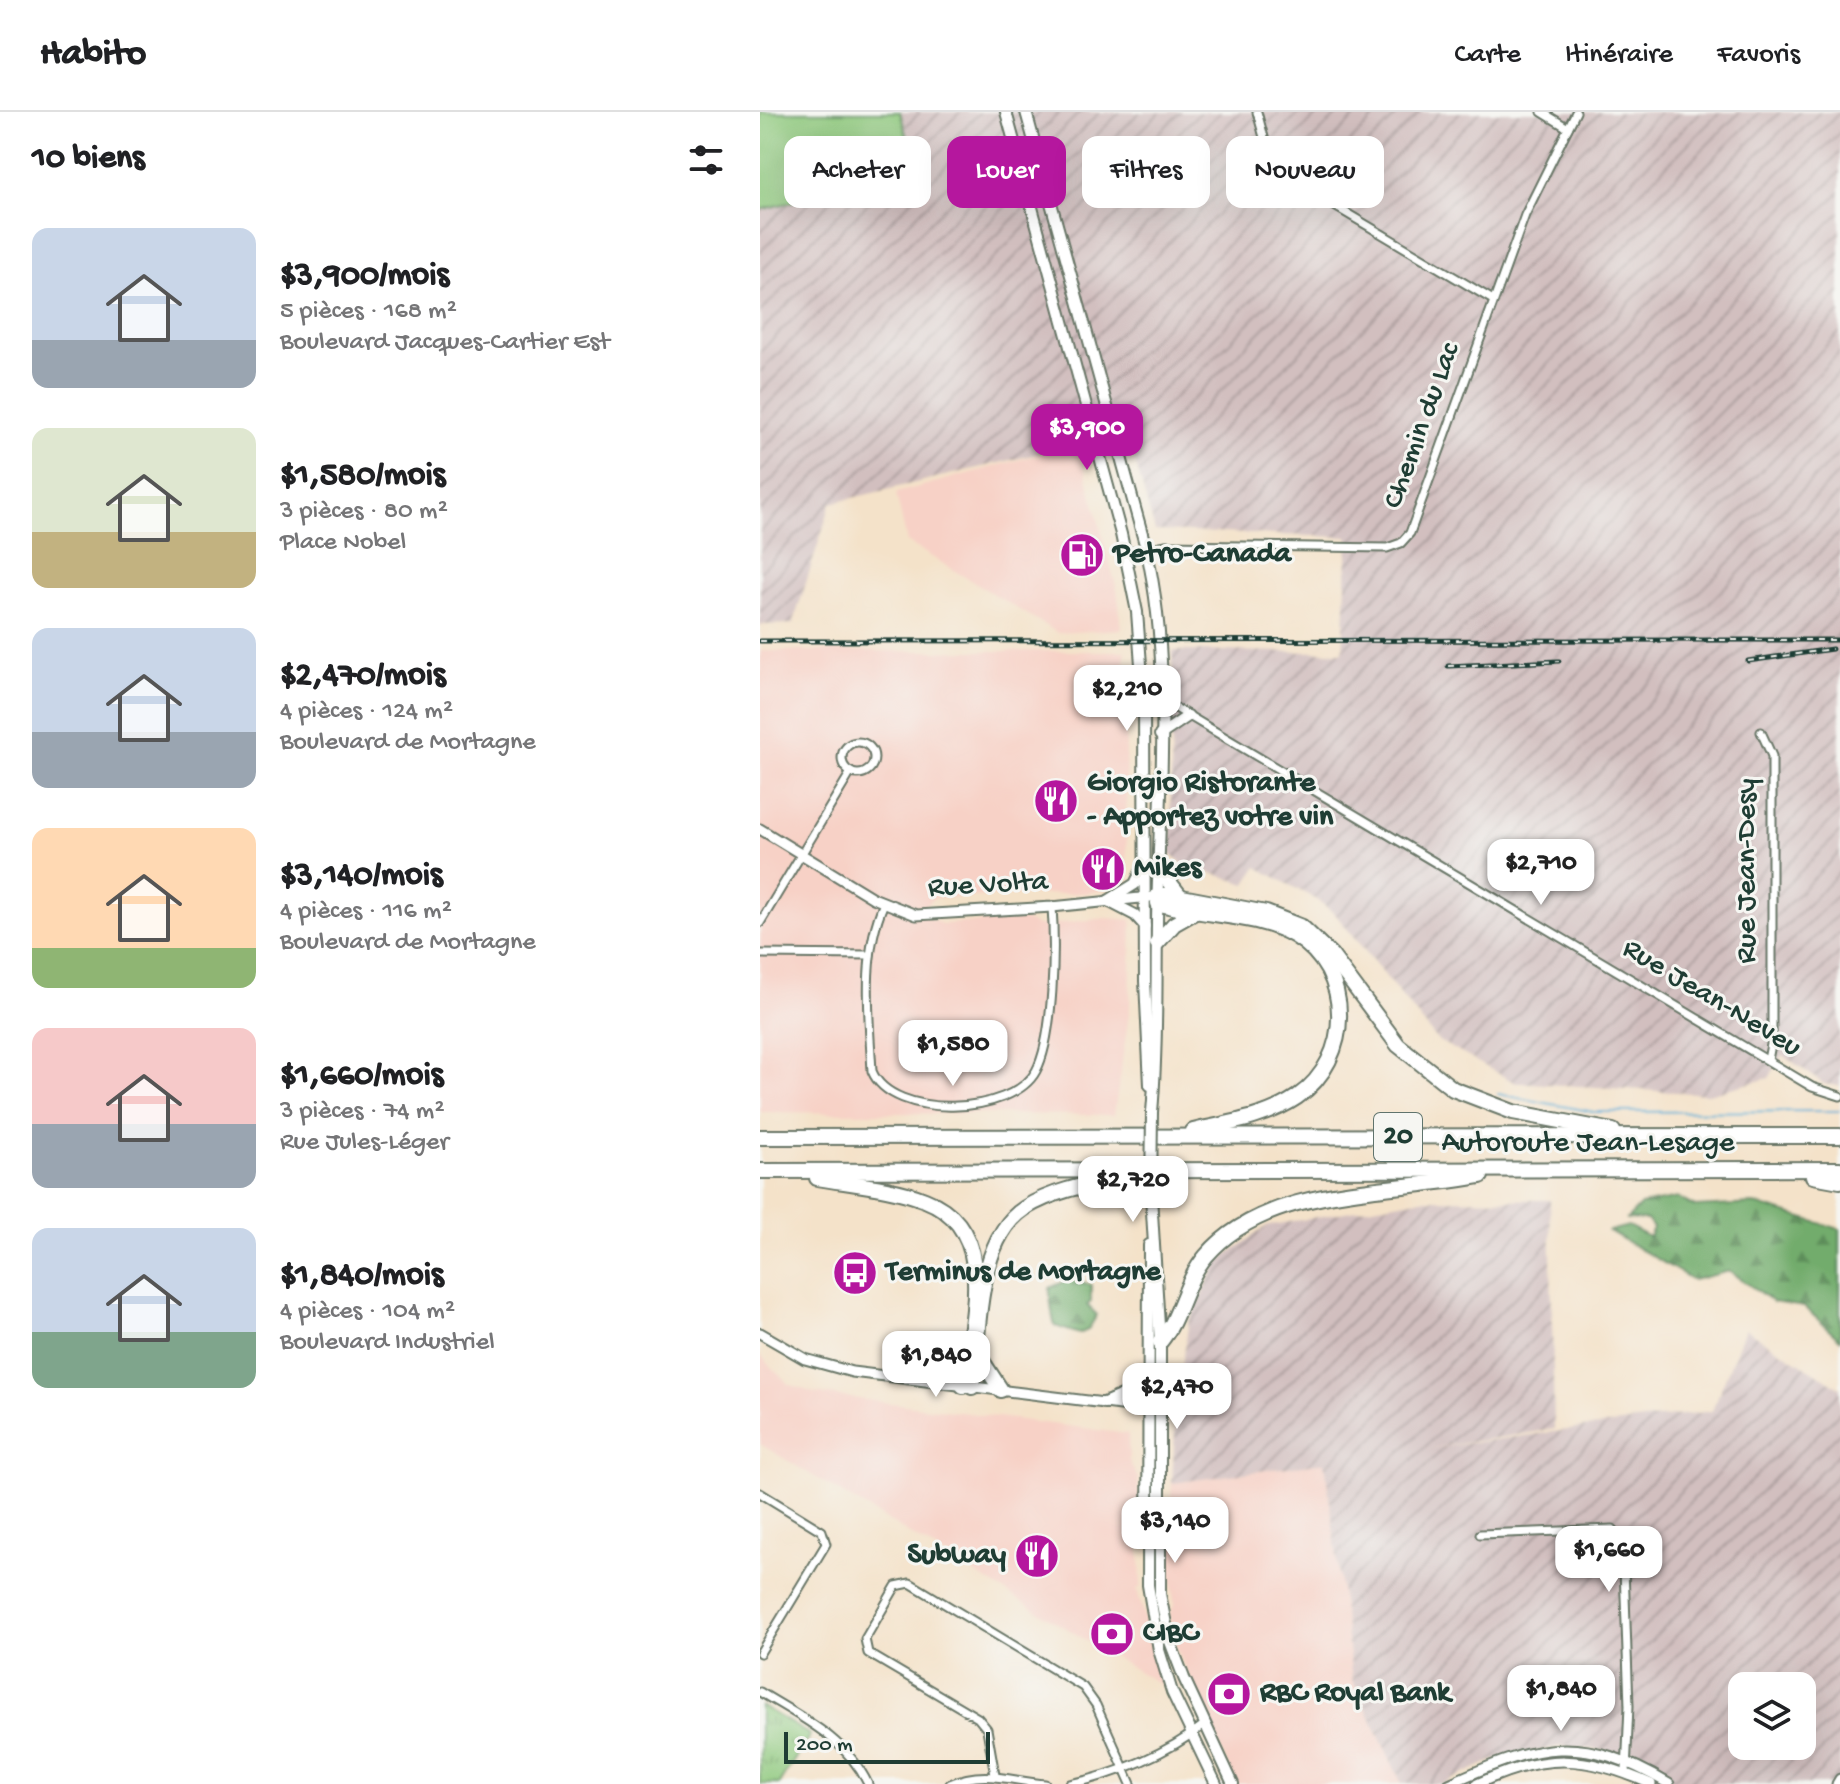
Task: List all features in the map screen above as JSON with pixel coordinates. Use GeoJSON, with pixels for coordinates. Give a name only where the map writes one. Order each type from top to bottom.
{"type":"FeatureCollection","features":[{"type":"Feature","properties":{"kind":"highway"},"geometry":{"type":"LineString","coordinates":[[1152,867],[1180,896]]}},
{"type":"Feature","properties":{"kind":"highway"},"geometry":{"type":"LineString","coordinates":[[1154,899],[1180,896],[1272,914],[1307,931],[1331,955],[1398,1045],[1453,1089],[1513,1112],[1576,1122],[1632,1136]]}},
{"type":"Feature","properties":{"kind":"highway"},"geometry":{"type":"LineString","coordinates":[[1154,899],[1195,912],[1274,927],[1303,942],[1323,962],[1334,984],[1339,1005],[1338,1034],[1321,1074],[1292,1100],[1244,1120],[1164,1136]]}},
{"type":"Feature","properties":{"kind":"highway"},"geometry":{"type":"LineString","coordinates":[[1157,943],[1174,924],[1195,912]]}},
{"type":"Feature","properties":{"kind":"highway","name":"Autoroute Jean-Lesage"},"geometry":{"type":"LineString","coordinates":[[760,1137],[1840,1136]]}},
{"type":"Feature","properties":{"kind":"highway","name":"Autoroute Jean-Lesage"},"geometry":{"type":"LineString","coordinates":[[760,1171],[1840,1169]]}},
{"type":"Feature","properties":{"kind":"highway"},"geometry":{"type":"LineString","coordinates":[[1160,1342],[1170,1330],[1200,1263],[1223,1239],[1253,1219],[1300,1202],[1431,1186],[1512,1170]]}},
{"type":"Feature","properties":{"kind":"highway"},"geometry":{"type":"LineString","coordinates":[[1785,1170],[1840,1181]]}},
{"type":"Feature","properties":{"kind":"highway"},"geometry":{"type":"LineString","coordinates":[[777,1171],[919,1198],[940,1208],[955,1220],[969,1242],[976,1268],[968,1387]]}},
{"type":"Feature","properties":{"kind":"highway"},"geometry":{"type":"LineString","coordinates":[[968,1387],[977,1353],[989,1262],[996,1241],[1007,1224],[1027,1207],[1058,1193],[1155,1171]]}},
{"type":"Feature","properties":{"kind":"highway"},"geometry":{"type":"LineString","coordinates":[[977,1353],[1001,1390]]}},
{"type":"Feature","properties":{"kind":"main road"},"geometry":{"type":"LineString","coordinates":[[1006,112],[1126,553],[1139,622],[1157,943],[1157,1062],[1152,1112]]}},
{"type":"Feature","properties":{"kind":"main road"},"geometry":{"type":"LineString","coordinates":[[1026,112],[1146,548],[1159,626],[1161,702],[1152,867],[1133,886],[1108,901]]}},
{"type":"Feature","properties":{"kind":"main road"},"geometry":{"type":"LineString","coordinates":[[1160,735],[1188,716]]}},
{"type":"Feature","properties":{"kind":"main road"},"geometry":{"type":"LineString","coordinates":[[1154,899],[1145,926],[1152,1112],[1146,1548],[1150,1602],[1166,1673],[1216,1784]]}},
{"type":"Feature","properties":{"kind":"main road"},"geometry":{"type":"LineString","coordinates":[[1108,901],[1135,915],[1145,926]]}},
{"type":"Feature","properties":{"kind":"main road"},"geometry":{"type":"LineString","coordinates":[[1151,1196],[1160,1342],[1160,1594],[1169,1639],[1233,1784]]}},
{"type":"Feature","properties":{"kind":"main road"},"geometry":{"type":"LineString","coordinates":[[1104,1403],[1129,1392],[1147,1377]]}},
{"type":"Feature","properties":{"kind":"street"},"geometry":{"type":"LineString","coordinates":[[1257,112],[1270,159],[1279,173],[1493,300]]}},
{"type":"Feature","properties":{"kind":"street"},"geometry":{"type":"LineString","coordinates":[[1542,112],[1568,128]]}},
{"type":"Feature","properties":{"kind":"street","name":"Chemin du Lac"},"geometry":{"type":"LineString","coordinates":[[1126,553],[1146,548],[1210,544],[1387,548],[1401,543],[1410,533],[1525,215],[1576,112]]}},
{"type":"Feature","properties":{"kind":"street"},"geometry":{"type":"LineString","coordinates":[[1144,704],[1161,702]]}},
{"type":"Feature","properties":{"kind":"street","name":"Rue Jean-Neveu"},"geometry":{"type":"LineString","coordinates":[[1161,702],[1817,1090],[1840,1096]]}},
{"type":"Feature","properties":{"kind":"street","name":"Rue Jean-Desy"},"geometry":{"type":"LineString","coordinates":[[1761,732],[1772,756],[1772,1043],[1768,1060]]}},
{"type":"Feature","properties":{"kind":"street"},"geometry":{"type":"LineString","coordinates":[[853,744],[867,746],[873,754],[873,764],[861,774],[851,772],[844,765],[845,750],[853,744]]}},
{"type":"Feature","properties":{"kind":"street"},"geometry":{"type":"LineString","coordinates":[[760,923],[851,772]]}},
{"type":"Feature","properties":{"kind":"street","name":"Rue Volta"},"geometry":{"type":"LineString","coordinates":[[760,829],[884,903],[916,915],[1154,899]]}},
{"type":"Feature","properties":{"kind":"street"},"geometry":{"type":"LineString","coordinates":[[884,903],[875,923],[870,955],[872,1071],[884,1089],[908,1102],[924,1103],[969,1104],[1003,1099],[1028,1083],[1043,1053],[1051,985],[1052,907]]}},
{"type":"Feature","properties":{"kind":"street"},"geometry":{"type":"LineString","coordinates":[[760,954],[870,955]]}},
{"type":"Feature","properties":{"kind":"street"},"geometry":{"type":"LineString","coordinates":[[760,1333],[790,1352],[837,1369],[1160,1410]]}},
{"type":"Feature","properties":{"kind":"street"},"geometry":{"type":"LineString","coordinates":[[760,1493],[822,1531],[826,1544],[760,1653]]}},
{"type":"Feature","properties":{"kind":"street"},"geometry":{"type":"LineString","coordinates":[[1480,1534],[1613,1529],[1623,1541],[1629,1760],[1626,1772]]}},
{"type":"Feature","properties":{"kind":"street"},"geometry":{"type":"LineString","coordinates":[[995,1775],[987,1729],[978,1718],[868,1653],[865,1639],[896,1586],[902,1582],[910,1583],[1083,1687],[1096,1705],[1131,1784]]}},
{"type":"Feature","properties":{"kind":"street"},"geometry":{"type":"LineString","coordinates":[[760,1692],[839,1742],[859,1765],[868,1784]]}},
{"type":"Feature","properties":{"kind":"street"},"geometry":{"type":"LineString","coordinates":[[1070,1784],[1123,1767],[1192,1734],[1205,1724]]}},
{"type":"Feature","properties":{"kind":"street"},"geometry":{"type":"LineString","coordinates":[[1449,1784],[1498,1761],[1549,1749],[1589,1749],[1629,1760],[1669,1784]]}},
{"type":"Feature","properties":{"kind":"street"},"geometry":{"type":"LineString","coordinates":[[1477,1784],[1502,1772],[1550,1760],[1581,1760],[1626,1772],[1651,1784]]}},
{"type":"Feature","properties":{"kind":"street"},"geometry":{"type":"LineString","coordinates":[[1498,1761],[1502,1772]]}},
{"type":"Feature","properties":{"kind":"street"},"geometry":{"type":"LineString","coordinates":[[950,1784],[995,1775],[1045,1784]]}},
{"type":"Feature","properties":{"kind":"street"},"geometry":{"type":"LineString","coordinates":[[1837,1784],[1840,1779]]}},
{"type":"Feature","properties":{"kind":"shaded area"},"geometry":{"type":"Polygon","coordinates":[[[900,112],[1840,112],[1840,1086],[1824,1084],[1783,1055],[1769,1078],[1708,1094],[1514,1082],[1437,1040],[1336,915],[1319,901],[1257,867],[1246,884],[1183,864],[1170,853],[1173,651],[1343,652],[1348,537],[1155,531],[1125,427],[1078,444],[831,503],[793,624],[760,625],[760,210],[784,204],[784,208],[931,208],[931,136],[906,136],[900,112]]]}},
{"type":"Feature","properties":{"kind":"shaded area"},"geometry":{"type":"Polygon","coordinates":[[[1078,444],[1117,590],[1122,629],[1058,633],[907,542],[896,493],[1078,444]]]}},
{"type":"Feature","properties":{"kind":"shaded area"},"geometry":{"type":"Polygon","coordinates":[[[760,651],[1125,651],[1127,882],[1121,887],[1086,893],[934,898],[918,913],[942,924],[1024,920],[1037,926],[1107,918],[1132,920],[1130,1007],[1114,1115],[760,1112],[760,651]]]}},
{"type":"Feature","properties":{"kind":"shaded area"},"geometry":{"type":"Polygon","coordinates":[[[1418,1199],[1550,1200],[1554,1429],[1425,1449],[1712,1411],[1745,1329],[1840,1388],[1840,1784],[1677,1784],[1609,1751],[1562,1746],[1492,1761],[1442,1784],[1402,1784],[1352,1679],[1325,1462],[1172,1483],[1177,1397],[1189,1321],[1218,1262],[1267,1226],[1418,1199]]]}},
{"type":"Feature","properties":{"kind":"shaded area"},"geometry":{"type":"Polygon","coordinates":[[[760,1355],[789,1384],[813,1393],[1128,1434],[1129,1461],[1138,1479],[1141,1587],[1137,1589],[1162,1686],[760,1444],[760,1355]]]}},
{"type":"Feature","properties":{"kind":"shaded area"},"geometry":{"type":"Polygon","coordinates":[[[1325,1462],[1352,1679],[1402,1784],[1236,1784],[1176,1647],[1169,1616],[1174,1604],[1168,1548],[1172,1483],[1325,1462]]]}},
{"type":"Feature","properties":{"kind":"green space"},"geometry":{"type":"Polygon","coordinates":[[[760,112],[900,112],[907,136],[784,136],[784,204],[760,210],[760,112]]]}},
{"type":"Feature","properties":{"kind":"green space"},"geometry":{"type":"Polygon","coordinates":[[[1678,1198],[1695,1207],[1755,1204],[1840,1229],[1840,1339],[1804,1307],[1773,1302],[1730,1271],[1693,1280],[1609,1231],[1628,1226],[1649,1237],[1653,1228],[1647,1220],[1627,1219],[1641,1205],[1678,1198]]]}},
{"type":"Feature","properties":{"kind":"green space"},"geometry":{"type":"Polygon","coordinates":[[[1072,1278],[1091,1285],[1091,1302],[1087,1305],[1097,1315],[1088,1330],[1079,1334],[1055,1326],[1051,1302],[1050,1288],[1072,1278]]]}},
{"type":"Feature","properties":{"kind":"green space"},"geometry":{"type":"Polygon","coordinates":[[[760,1705],[810,1735],[779,1784],[760,1784],[760,1705]]]}},
{"type":"Feature","properties":{"kind":"waterway"},"geometry":{"type":"LineString","coordinates":[[1498,1094],[1594,1112],[1840,1111]]}},
{"type":"Feature","properties":{"kind":"railway"},"geometry":{"type":"LineString","coordinates":[[760,641],[1840,640]]}},
{"type":"Feature","properties":{"kind":"railway"},"geometry":{"type":"LineString","coordinates":[[1748,661],[1832,649]]}},
{"type":"Feature","properties":{"kind":"railway"},"geometry":{"type":"LineString","coordinates":[[1448,666],[1559,661]]}},
{"type":"Feature","properties":{"kind":"place","name":"Petro-Canada"},"geometry":{"type":"Point","coordinates":[1082,555]}},
{"type":"Feature","properties":{"kind":"place","name":"Giorgio Ristorante - Apportez votre vin"},"geometry":{"type":"Point","coordinates":[1056,801]}},
{"type":"Feature","properties":{"kind":"place","name":"Mikes"},"geometry":{"type":"Point","coordinates":[1103,869]}},
{"type":"Feature","properties":{"kind":"place","name":"Terminus de Mortagne"},"geometry":{"type":"Point","coordinates":[855,1273]}},
{"type":"Feature","properties":{"kind":"place","name":"Subway"},"geometry":{"type":"Point","coordinates":[1037,1556]}},
{"type":"Feature","properties":{"kind":"place","name":"CIBC"},"geometry":{"type":"Point","coordinates":[1112,1634]}},
{"type":"Feature","properties":{"kind":"place","name":"RBC Royal Bank"},"geometry":{"type":"Point","coordinates":[1229,1694]}}]}
